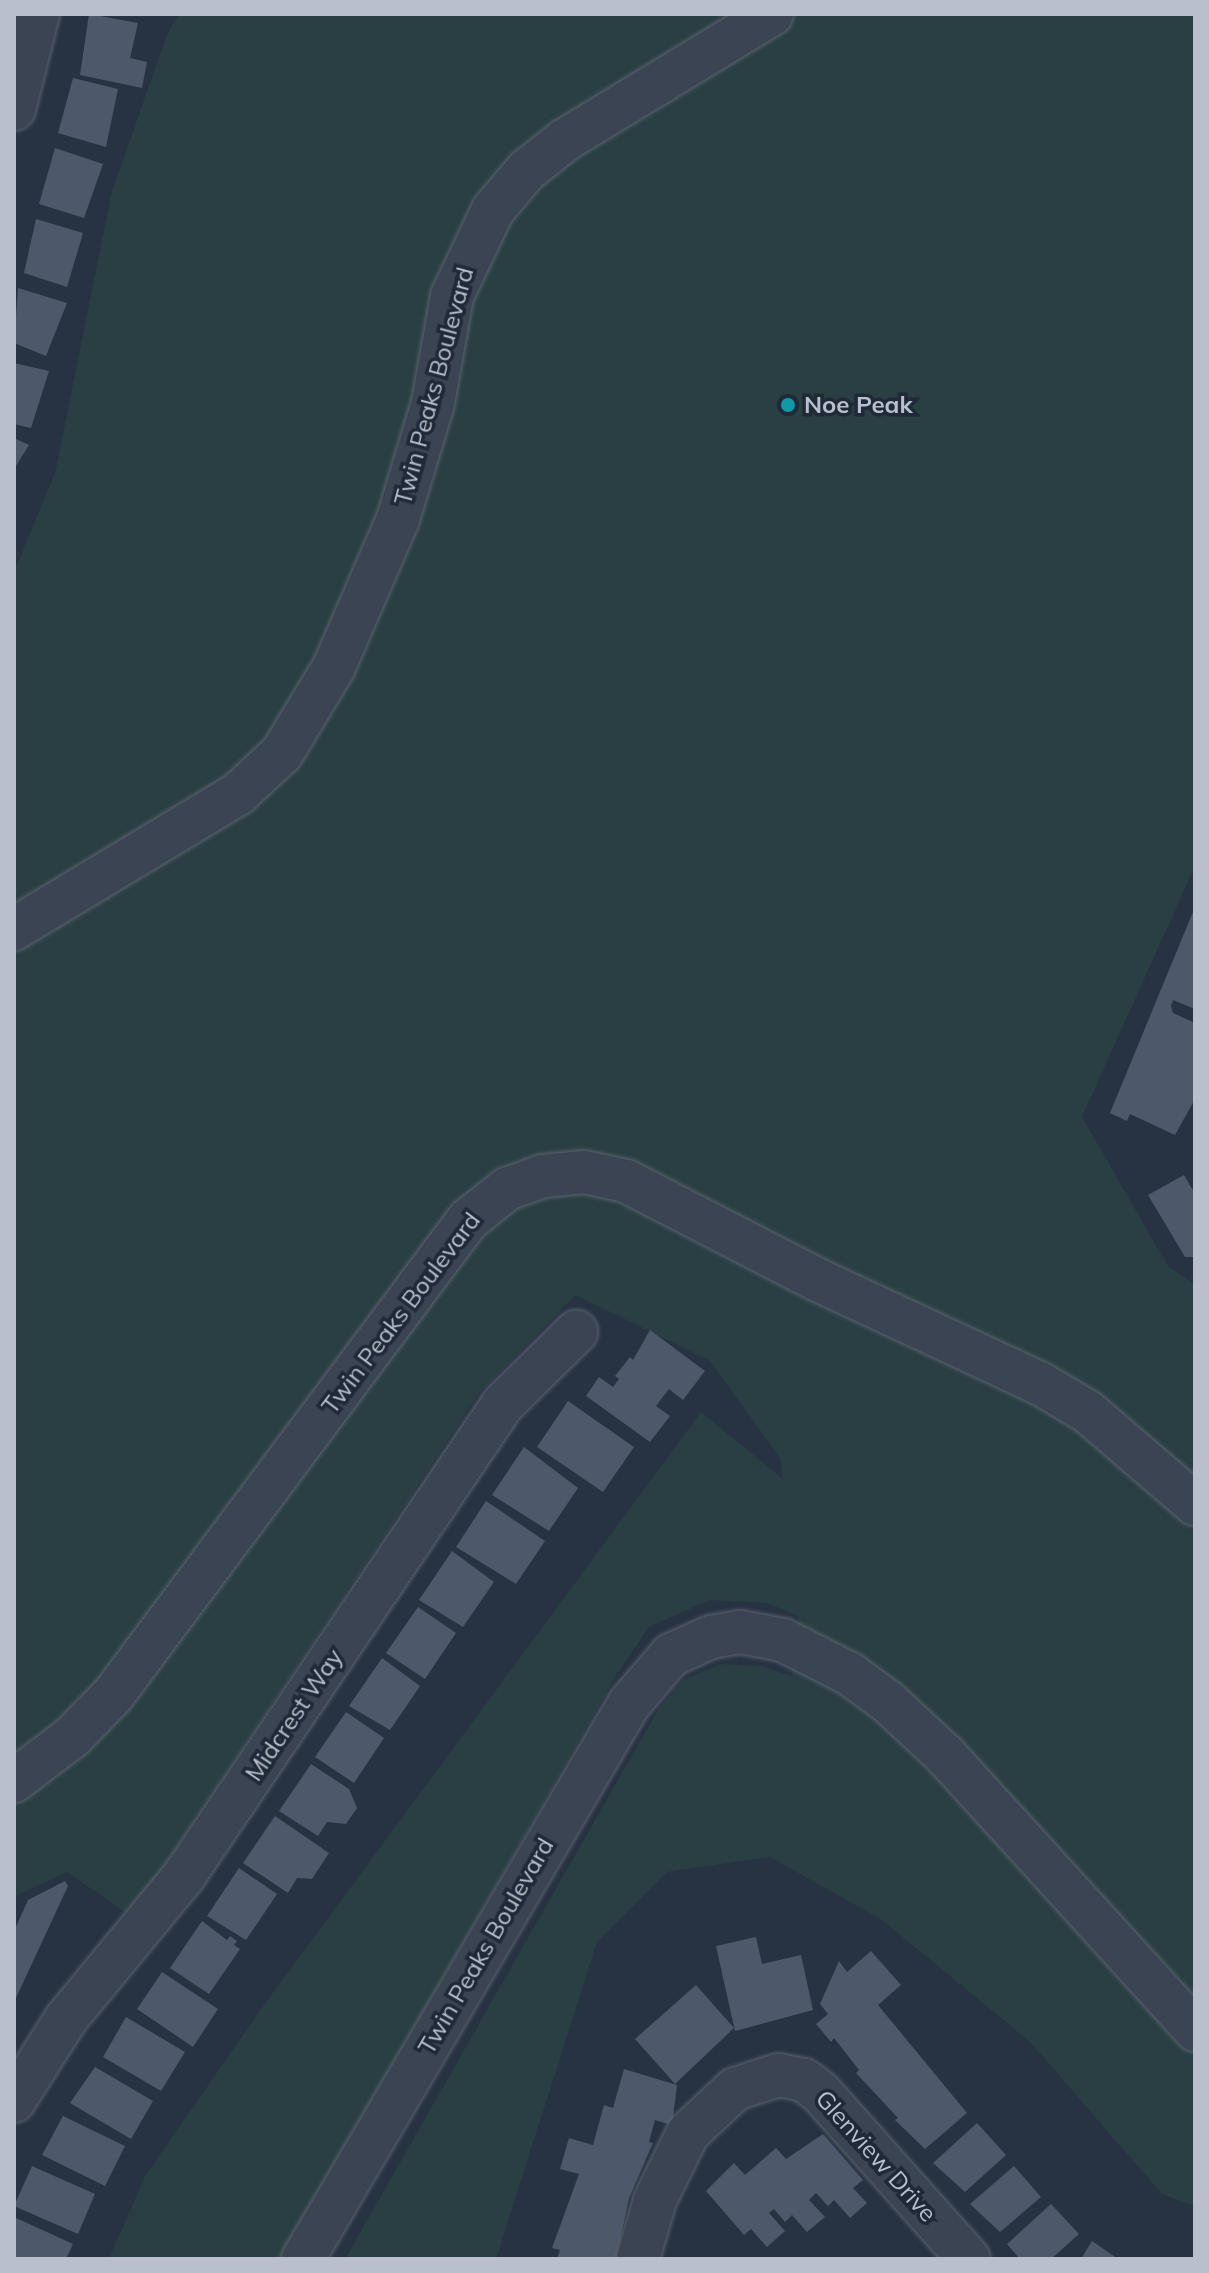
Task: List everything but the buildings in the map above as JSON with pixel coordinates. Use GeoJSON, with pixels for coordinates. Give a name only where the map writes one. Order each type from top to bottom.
{"type":"FeatureCollection","features":[{"type":"Feature","properties":{"kind":"street"},"geometry":{"type":"LineString","coordinates":[[14,109],[38,14]]}},
{"type":"Feature","properties":{"kind":"street","name":"Twin Peaks Boulevard"},"geometry":{"type":"LineString","coordinates":[[14,929],[217,808],[282,753],[334,667],[394,529],[433,403],[452,296],[493,210],[526,171],[565,140],[772,14]]}},
{"type":"Feature","properties":{"kind":"street","name":"Twin Peaks Boulevard"},"geometry":{"type":"LineString","coordinates":[[14,1781],[72,1737],[113,1695],[468,1220],[507,1189],[543,1176],[595,1173],[637,1185],[820,1281],[1041,1384],[1095,1417],[1195,1504]]}},
{"type":"Feature","properties":{"kind":"street","name":"Midcrest Way"},"geometry":{"type":"LineString","coordinates":[[14,2101],[66,2019],[184,1876],[503,1404],[576,1332]]}},
{"type":"Feature","properties":{"kind":"street","name":"Twin Peaks Boulevard"},"geometry":{"type":"LineString","coordinates":[[303,2259],[629,1704],[671,1655],[711,1637],[740,1632],[783,1640],[850,1674],[888,1702],[945,1755],[1195,2030]]}},
{"type":"Feature","properties":{"kind":"street","name":"Glenview Drive"},"geometry":{"type":"LineString","coordinates":[[638,2259],[655,2200],[688,2133],[735,2089],[779,2075],[804,2080],[821,2093],[969,2259]]}},
{"type":"Feature","properties":{"kind":"green space"},"geometry":{"type":"Polygon","coordinates":[[[179,14],[1195,14],[1195,866],[1082,1117],[1168,1266],[1195,1285],[1195,2206],[1162,2194],[1030,2042],[882,1920],[770,1857],[667,1872],[597,1942],[496,2259],[345,2259],[659,1708],[683,1680],[720,1664],[761,1666],[792,1676],[799,1617],[768,1603],[710,1600],[649,1627],[617,1674],[282,2259],[109,2259],[145,2176],[264,2005],[701,1412],[783,1479],[780,1458],[710,1361],[576,1295],[479,1393],[131,1916],[67,1872],[14,1897],[14,572],[55,473],[112,191],[167,35],[179,14]]]}},
{"type":"Feature","properties":{"kind":"place","name":"Noe Peak"},"geometry":{"type":"Point","coordinates":[788,405]}}]}
